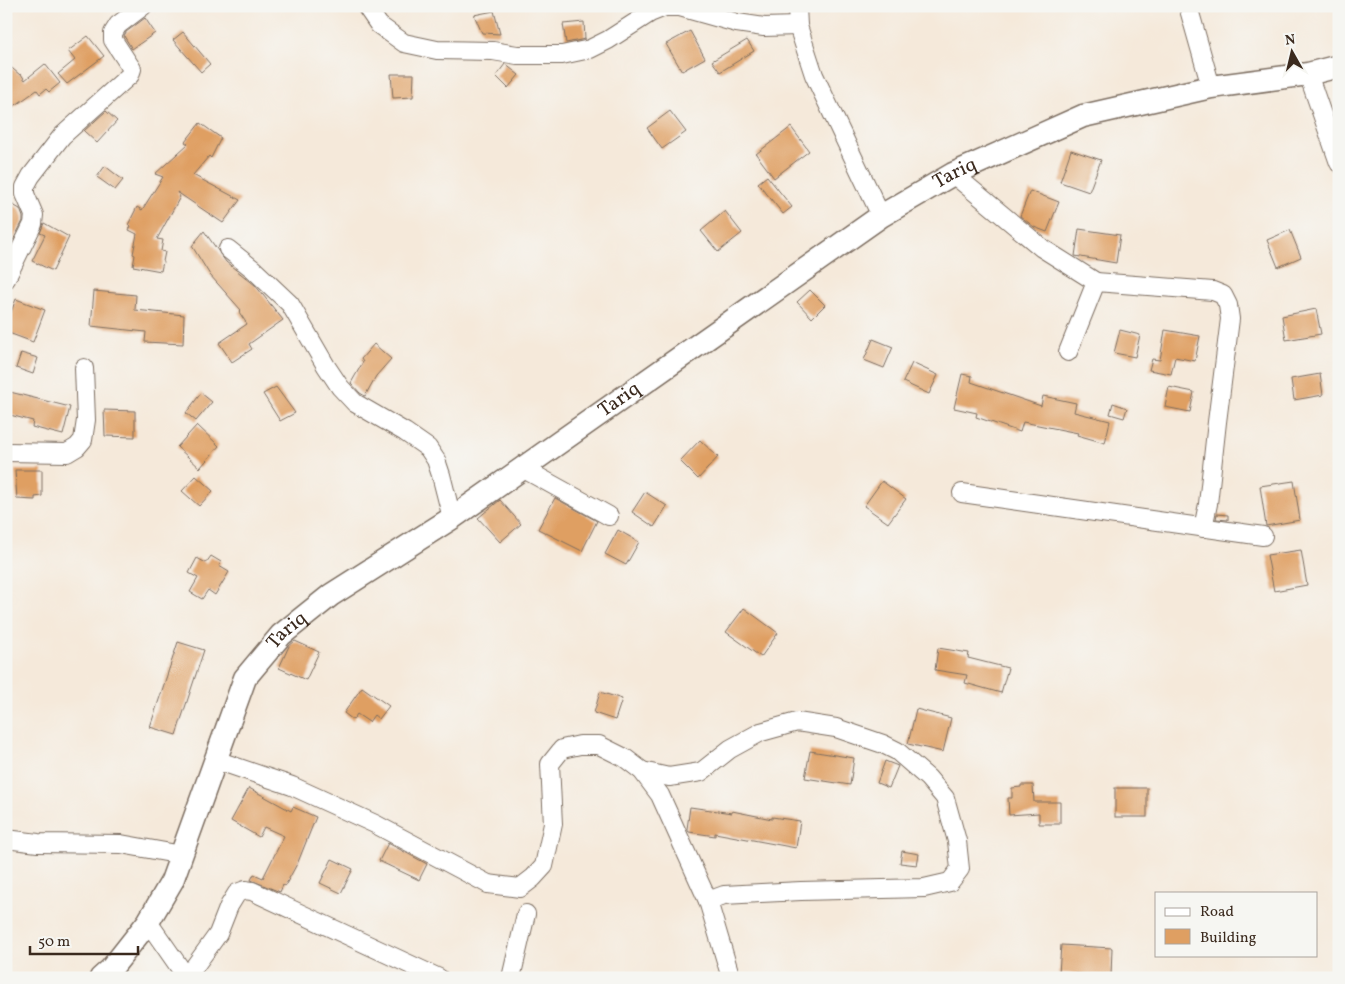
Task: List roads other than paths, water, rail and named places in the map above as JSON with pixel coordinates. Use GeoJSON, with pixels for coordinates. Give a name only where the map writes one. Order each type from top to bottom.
{"type":"FeatureCollection","features":[{"type":"Feature","properties":{"kind":"main road","name":"Tariq"},"geometry":{"type":"LineString","coordinates":[[101,978],[111,969],[148,922],[172,881],[244,678],[281,635],[330,595],[452,518],[882,216],[952,174],[1083,116],[1211,87],[1308,74],[1339,66]]}},
{"type":"Feature","properties":{"kind":"street"},"geometry":{"type":"LineString","coordinates":[[6,279],[33,224],[34,215],[25,194],[25,187],[31,176],[62,136],[130,75],[132,69],[113,40],[113,33],[118,25],[143,6]]}},
{"type":"Feature","properties":{"kind":"street"},"geometry":{"type":"LineString","coordinates":[[366,6],[379,25],[404,43],[437,50],[493,51],[517,55],[562,55],[590,49],[608,40],[650,13],[665,7],[680,7],[737,23],[764,27],[798,26]]}},
{"type":"Feature","properties":{"kind":"street"},"geometry":{"type":"LineString","coordinates":[[797,6],[798,26],[814,75],[882,216]]}},
{"type":"Feature","properties":{"kind":"street"},"geometry":{"type":"LineString","coordinates":[[1188,6],[1211,87]]}},
{"type":"Feature","properties":{"kind":"street"},"geometry":{"type":"LineString","coordinates":[[1308,74],[1339,163]]}},
{"type":"Feature","properties":{"kind":"street"},"geometry":{"type":"LineString","coordinates":[[952,174],[1042,248],[1096,282],[1213,291],[1223,295],[1228,304],[1230,319],[1204,528]]}},
{"type":"Feature","properties":{"kind":"street"},"geometry":{"type":"LineString","coordinates":[[228,249],[253,269],[290,304],[335,380],[355,403],[405,432],[428,448],[436,460],[452,518]]}},
{"type":"Feature","properties":{"kind":"street"},"geometry":{"type":"LineString","coordinates":[[1068,352],[1096,282]]}},
{"type":"Feature","properties":{"kind":"street"},"geometry":{"type":"LineString","coordinates":[[6,452],[67,453],[84,440],[86,420],[84,368]]}},
{"type":"Feature","properties":{"kind":"street"},"geometry":{"type":"LineString","coordinates":[[524,469],[609,516]]}},
{"type":"Feature","properties":{"kind":"street"},"geometry":{"type":"LineString","coordinates":[[962,493],[1263,536]]}},
{"type":"Feature","properties":{"kind":"street"},"geometry":{"type":"LineString","coordinates":[[642,772],[669,777],[701,772],[730,749],[761,732],[797,722],[816,724],[855,734],[897,751],[928,778],[945,798],[957,841],[960,869],[950,882],[924,888],[724,895],[708,901]]}},
{"type":"Feature","properties":{"kind":"street"},"geometry":{"type":"LineString","coordinates":[[216,760],[292,786],[375,824],[488,884],[520,888],[544,866],[553,824],[550,764],[562,749],[580,745],[599,745],[625,758],[642,772],[660,795],[708,901],[731,978]]}},
{"type":"Feature","properties":{"kind":"street"},"geometry":{"type":"LineString","coordinates":[[6,839],[38,843],[121,844],[182,855]]}},
{"type":"Feature","properties":{"kind":"street"},"geometry":{"type":"LineString","coordinates":[[148,922],[187,977],[218,934],[229,906],[237,893],[245,890],[252,891],[439,978]]}},
{"type":"Feature","properties":{"kind":"street"},"geometry":{"type":"LineString","coordinates":[[511,978],[526,914]]}}]}
